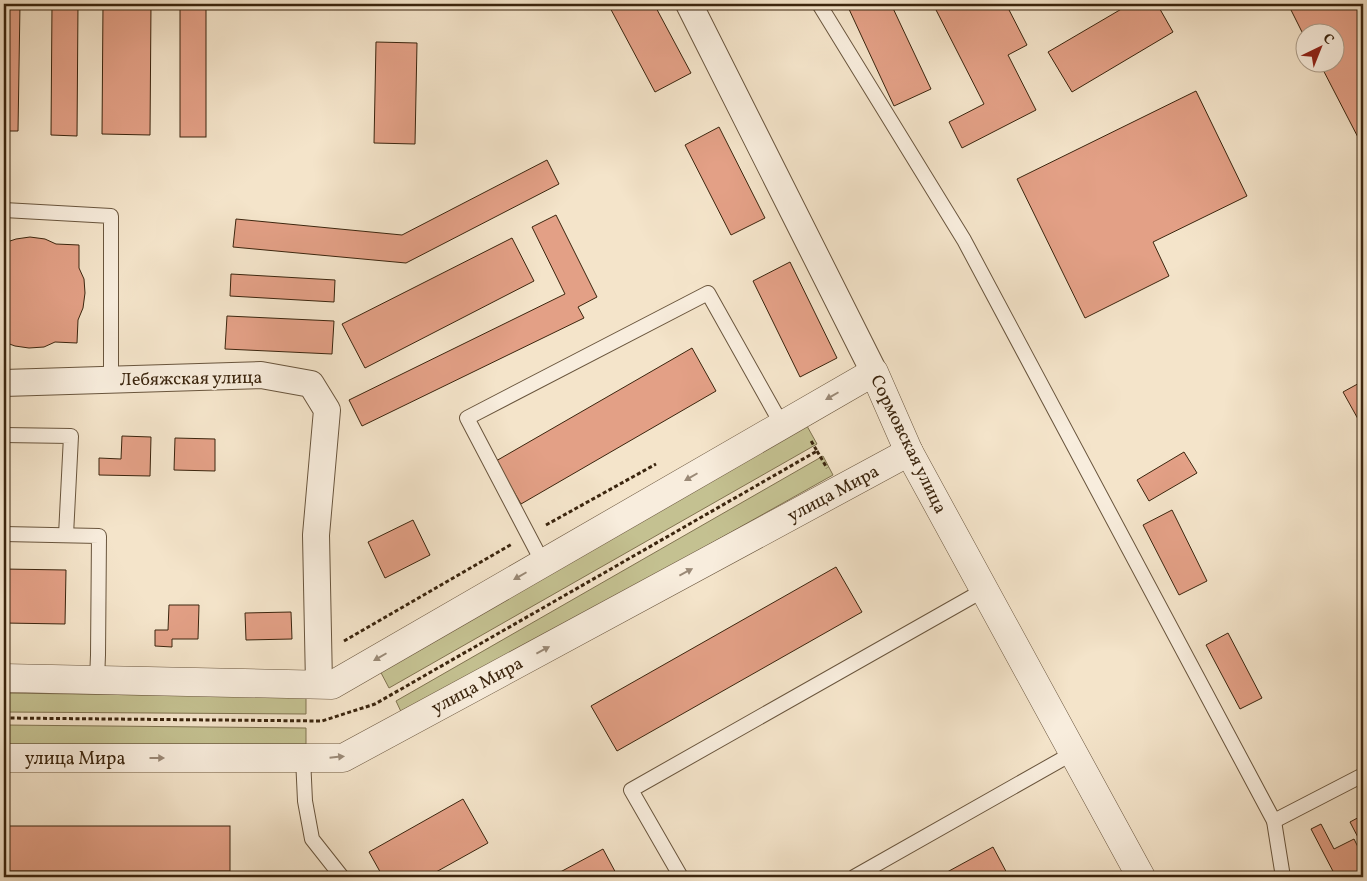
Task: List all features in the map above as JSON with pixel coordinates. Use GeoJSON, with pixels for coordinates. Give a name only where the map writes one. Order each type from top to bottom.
{"type":"FeatureCollection","features":[{"type":"Feature","properties":{"kind":"street","name":"Сормовская улица"},"geometry":{"type":"LineString","coordinates":[[689,4],[874,372],[909,452],[1141,877]]}},
{"type":"Feature","properties":{"kind":"street"},"geometry":{"type":"LineString","coordinates":[[4,678],[332,685],[874,372]]}},
{"type":"Feature","properties":{"kind":"street","name":"Лебяжская улица"},"geometry":{"type":"LineString","coordinates":[[4,383],[261,375],[312,384],[327,410],[316,535],[319,684]]}},
{"type":"Feature","properties":{"kind":"street","name":"улица Мира"},"geometry":{"type":"LineString","coordinates":[[4,758],[343,758],[909,452]]}},
{"type":"Feature","properties":{"kind":"lane"},"geometry":{"type":"LineString","coordinates":[[819,4],[964,240],[1274,821],[1282,877]]}},
{"type":"Feature","properties":{"kind":"lane"},"geometry":{"type":"LineString","coordinates":[[4,210],[111,216],[111,380]]}},
{"type":"Feature","properties":{"kind":"lane"},"geometry":{"type":"LineString","coordinates":[[544,563],[467,418],[708,293],[782,425]]}},
{"type":"Feature","properties":{"kind":"lane"},"geometry":{"type":"LineString","coordinates":[[4,435],[71,436],[66,535]]}},
{"type":"Feature","properties":{"kind":"lane"},"geometry":{"type":"LineString","coordinates":[[4,534],[99,536],[97,680]]}},
{"type":"Feature","properties":{"kind":"lane"},"geometry":{"type":"LineString","coordinates":[[681,877],[631,790],[984,590]]}},
{"type":"Feature","properties":{"kind":"lane"},"geometry":{"type":"LineString","coordinates":[[854,877],[1073,753]]}},
{"type":"Feature","properties":{"kind":"lane"},"geometry":{"type":"LineString","coordinates":[[302,758],[304,800],[312,839],[342,877]]}},
{"type":"Feature","properties":{"kind":"lane"},"geometry":{"type":"LineString","coordinates":[[1274,821],[1363,775]]}},
{"type":"Feature","properties":{"kind":"path"},"geometry":{"type":"LineString","coordinates":[[808,436],[831,476]]}},
{"type":"Feature","properties":{"kind":"path"},"geometry":{"type":"LineString","coordinates":[[4,718],[322,721],[376,704],[817,451]]}},
{"type":"Feature","properties":{"kind":"path"},"geometry":{"type":"LineString","coordinates":[[318,656],[658,463]]}},
{"type":"Feature","properties":{"kind":"shaded area"},"geometry":{"type":"Polygon","coordinates":[[[807,426],[817,444],[389,688],[379,669],[807,426]]]}},
{"type":"Feature","properties":{"kind":"shaded area"},"geometry":{"type":"Polygon","coordinates":[[[823,456],[833,475],[403,716],[396,701],[823,456]]]}},
{"type":"Feature","properties":{"kind":"shaded area"},"geometry":{"type":"Polygon","coordinates":[[[4,693],[306,697],[306,714],[4,712],[4,693]]]}},
{"type":"Feature","properties":{"kind":"shaded area"},"geometry":{"type":"Polygon","coordinates":[[[4,725],[306,728],[306,744],[4,744],[4,725]]]}},
{"type":"Feature","properties":{"kind":"building"},"geometry":{"type":"Polygon","coordinates":[[[4,4],[20,4],[18,131],[4,131],[4,4]]]}},
{"type":"Feature","properties":{"kind":"building"},"geometry":{"type":"Polygon","coordinates":[[[52,4],[78,4],[77,136],[51,135],[52,4]]]}},
{"type":"Feature","properties":{"kind":"building"},"geometry":{"type":"Polygon","coordinates":[[[103,4],[151,4],[150,135],[102,134],[103,4]]]}},
{"type":"Feature","properties":{"kind":"building"},"geometry":{"type":"Polygon","coordinates":[[[180,4],[206,4],[206,137],[180,137],[180,4]]]}},
{"type":"Feature","properties":{"kind":"building"},"geometry":{"type":"Polygon","coordinates":[[[608,4],[654,4],[691,73],[655,92],[608,4]]]}},
{"type":"Feature","properties":{"kind":"building"},"geometry":{"type":"Polygon","coordinates":[[[855,4],[891,4],[931,89],[894,106],[848,7],[855,4]]]}},
{"type":"Feature","properties":{"kind":"building"},"geometry":{"type":"Polygon","coordinates":[[[933,4],[1006,4],[1027,45],[1008,55],[1036,110],[962,148],[949,122],[984,104],[933,4]]]}},
{"type":"Feature","properties":{"kind":"building"},"geometry":{"type":"Polygon","coordinates":[[[1130,4],[1157,4],[1173,32],[1072,92],[1048,52],[1130,4]]]}},
{"type":"Feature","properties":{"kind":"building"},"geometry":{"type":"Polygon","coordinates":[[[1288,4],[1363,4],[1363,147],[1324,72],[1344,72],[1344,22],[1297,22],[1288,4]]]}},
{"type":"Feature","properties":{"kind":"building"},"geometry":{"type":"Polygon","coordinates":[[[376,42],[417,43],[415,144],[374,143],[376,42]]]}},
{"type":"Feature","properties":{"kind":"building"},"geometry":{"type":"Polygon","coordinates":[[[1196,91],[1247,196],[1153,242],[1169,276],[1085,318],[1017,179],[1196,91]]]}},
{"type":"Feature","properties":{"kind":"building"},"geometry":{"type":"Polygon","coordinates":[[[719,127],[765,218],[731,235],[685,145],[719,127]]]}},
{"type":"Feature","properties":{"kind":"building"},"geometry":{"type":"Polygon","coordinates":[[[547,160],[559,184],[406,263],[233,247],[236,219],[402,235],[547,160]]]}},
{"type":"Feature","properties":{"kind":"building"},"geometry":{"type":"Polygon","coordinates":[[[556,215],[597,297],[578,307],[584,318],[362,426],[349,400],[565,294],[532,227],[556,215]]]}},
{"type":"Feature","properties":{"kind":"building"},"geometry":{"type":"Polygon","coordinates":[[[30,237],[45,239],[56,244],[79,245],[79,268],[84,279],[85,293],[83,308],[78,320],[77,343],[55,342],[44,347],[29,348],[4,342],[4,243],[30,237]]]}},
{"type":"Feature","properties":{"kind":"building"},"geometry":{"type":"Polygon","coordinates":[[[512,238],[534,281],[365,368],[342,324],[512,238]]]}},
{"type":"Feature","properties":{"kind":"building"},"geometry":{"type":"Polygon","coordinates":[[[790,262],[837,358],[800,377],[753,281],[790,262]]]}},
{"type":"Feature","properties":{"kind":"building"},"geometry":{"type":"Polygon","coordinates":[[[231,274],[335,280],[334,302],[230,296],[231,274]]]}},
{"type":"Feature","properties":{"kind":"building"},"geometry":{"type":"Polygon","coordinates":[[[227,316],[334,321],[332,354],[225,349],[227,316]]]}},
{"type":"Feature","properties":{"kind":"building"},"geometry":{"type":"Polygon","coordinates":[[[692,348],[716,391],[521,504],[496,461],[692,348]]]}},
{"type":"Feature","properties":{"kind":"building"},"geometry":{"type":"Polygon","coordinates":[[[1363,381],[1363,428],[1343,392],[1363,381]]]}},
{"type":"Feature","properties":{"kind":"building"},"geometry":{"type":"Polygon","coordinates":[[[122,436],[151,437],[150,476],[99,475],[99,458],[121,459],[122,436]]]}},
{"type":"Feature","properties":{"kind":"building"},"geometry":{"type":"Polygon","coordinates":[[[175,438],[215,439],[215,471],[174,470],[175,438]]]}},
{"type":"Feature","properties":{"kind":"building"},"geometry":{"type":"Polygon","coordinates":[[[1184,452],[1197,473],[1149,501],[1137,480],[1184,452]]]}},
{"type":"Feature","properties":{"kind":"building"},"geometry":{"type":"Polygon","coordinates":[[[1172,510],[1207,581],[1179,595],[1143,525],[1172,510]]]}},
{"type":"Feature","properties":{"kind":"building"},"geometry":{"type":"Polygon","coordinates":[[[413,520],[430,555],[385,578],[368,542],[413,520]]]}},
{"type":"Feature","properties":{"kind":"building"},"geometry":{"type":"Polygon","coordinates":[[[836,567],[862,612],[617,751],[591,706],[836,567]]]}},
{"type":"Feature","properties":{"kind":"building"},"geometry":{"type":"Polygon","coordinates":[[[4,569],[66,570],[65,624],[4,623],[4,569]]]}},
{"type":"Feature","properties":{"kind":"building"},"geometry":{"type":"Polygon","coordinates":[[[169,605],[199,605],[198,639],[172,639],[172,647],[155,646],[155,630],[168,630],[169,605]]]}},
{"type":"Feature","properties":{"kind":"building"},"geometry":{"type":"Polygon","coordinates":[[[291,612],[292,639],[246,640],[245,613],[291,612]]]}},
{"type":"Feature","properties":{"kind":"building"},"geometry":{"type":"Polygon","coordinates":[[[1228,633],[1262,698],[1240,709],[1206,645],[1228,633]]]}},
{"type":"Feature","properties":{"kind":"building"},"geometry":{"type":"Polygon","coordinates":[[[463,799],[488,843],[427,877],[383,877],[369,852],[463,799]]]}},
{"type":"Feature","properties":{"kind":"building"},"geometry":{"type":"Polygon","coordinates":[[[1363,815],[1363,847],[1350,822],[1363,815]]]}},
{"type":"Feature","properties":{"kind":"building"},"geometry":{"type":"Polygon","coordinates":[[[1321,824],[1334,849],[1354,839],[1363,857],[1363,877],[1336,877],[1311,829],[1321,824]]]}},
{"type":"Feature","properties":{"kind":"building"},"geometry":{"type":"Polygon","coordinates":[[[4,826],[230,826],[230,871],[4,871],[4,826]]]}},
{"type":"Feature","properties":{"kind":"building"},"geometry":{"type":"Polygon","coordinates":[[[993,847],[1009,877],[938,877],[993,847]]]}},
{"type":"Feature","properties":{"kind":"building"},"geometry":{"type":"Polygon","coordinates":[[[603,849],[618,877],[551,877],[603,849]]]}},
{"type":"Feature","properties":{"kind":"building"},"geometry":{"type":"Polygon","coordinates":[[[282,872],[287,877],[275,877],[282,872]]]}}]}
